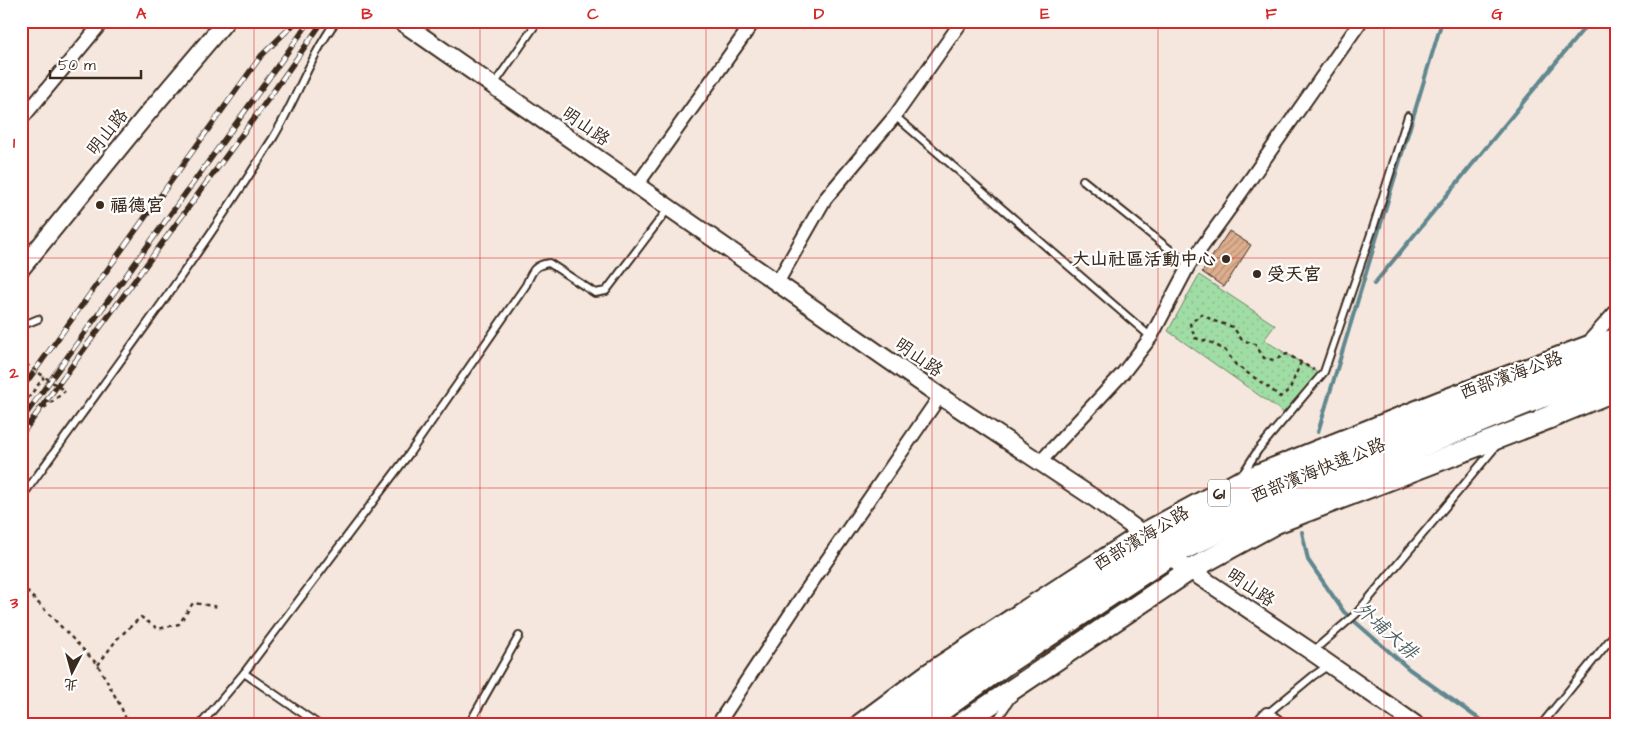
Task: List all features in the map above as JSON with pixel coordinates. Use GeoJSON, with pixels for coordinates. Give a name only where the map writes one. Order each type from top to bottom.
{"type":"FeatureCollection","features":[{"type":"Feature","properties":{"kind":"highway"},"geometry":{"type":"LineString","coordinates":[[1502,379],[1617,353]]}},
{"type":"Feature","properties":{"kind":"highway","name":"西部濱海快速公路"},"geometry":{"type":"LineString","coordinates":[[889,724],[1003,644],[1156,545],[1239,502],[1533,382],[1617,358]]}},
{"type":"Feature","properties":{"kind":"highway","name":"西部濱海快速公路"},"geometry":{"type":"LineString","coordinates":[[922,724],[1007,663],[1156,545],[1250,516],[1532,401],[1617,378]]}},
{"type":"Feature","properties":{"kind":"highway"},"geometry":{"type":"LineString","coordinates":[[1542,420],[1617,389]]}},
{"type":"Feature","properties":{"kind":"main road","name":"西部濱海公路"},"geometry":{"type":"LineString","coordinates":[[861,724],[930,672],[1156,545],[1236,484],[1442,401],[1613,336]]}},
{"type":"Feature","properties":{"kind":"main road"},"geometry":{"type":"LineString","coordinates":[[961,724],[1190,570],[1276,523],[1542,420],[1617,397]]}},
{"type":"Feature","properties":{"kind":"street"},"geometry":{"type":"LineString","coordinates":[[21,120],[103,21]]}},
{"type":"Feature","properties":{"kind":"street","name":"明山路"},"geometry":{"type":"LineString","coordinates":[[21,270],[148,113],[226,21]]}},
{"type":"Feature","properties":{"kind":"street","name":"明山路"},"geometry":{"type":"LineString","coordinates":[[400,21],[940,396],[1040,462],[1190,570],[1330,664],[1415,724]]}},
{"type":"Feature","properties":{"kind":"street"},"geometry":{"type":"LineString","coordinates":[[637,185],[754,21]]}},
{"type":"Feature","properties":{"kind":"street"},"geometry":{"type":"LineString","coordinates":[[777,283],[825,199],[895,116],[962,21]]}},
{"type":"Feature","properties":{"kind":"street"},"geometry":{"type":"LineString","coordinates":[[1040,462],[1123,373],[1151,337],[1189,265],[1360,21]]}},
{"type":"Feature","properties":{"kind":"street"},"geometry":{"type":"LineString","coordinates":[[1592,338],[1617,310]]}},
{"type":"Feature","properties":{"kind":"street"},"geometry":{"type":"LineString","coordinates":[[718,724],[803,595],[940,396]]}},
{"type":"Feature","properties":{"kind":"street"},"geometry":{"type":"LineString","coordinates":[[1258,724],[1267,714],[1280,724]]}},
{"type":"Feature","properties":{"kind":"lane"},"geometry":{"type":"LineString","coordinates":[[21,498],[221,217],[274,136],[323,40],[336,21]]}},
{"type":"Feature","properties":{"kind":"lane"},"geometry":{"type":"LineString","coordinates":[[493,86],[538,21]]}},
{"type":"Feature","properties":{"kind":"lane"},"geometry":{"type":"LineString","coordinates":[[895,116],[1151,337]]}},
{"type":"Feature","properties":{"kind":"lane"},"geometry":{"type":"LineString","coordinates":[[1236,484],[1258,450],[1324,372],[1374,225],[1408,116]]}},
{"type":"Feature","properties":{"kind":"lane"},"geometry":{"type":"LineString","coordinates":[[1083,180],[1189,265]]}},
{"type":"Feature","properties":{"kind":"lane"},"geometry":{"type":"LineString","coordinates":[[202,724],[244,673],[409,454],[535,269],[539,265],[549,263],[594,293],[606,291],[668,208]]}},
{"type":"Feature","properties":{"kind":"lane"},"geometry":{"type":"LineString","coordinates":[[21,326],[38,319]]}},
{"type":"Feature","properties":{"kind":"lane"},"geometry":{"type":"LineString","coordinates":[[1544,363],[1592,338],[1613,336]]}},
{"type":"Feature","properties":{"kind":"lane"},"geometry":{"type":"LineString","coordinates":[[1312,652],[1356,614],[1506,434]]}},
{"type":"Feature","properties":{"kind":"lane"},"geometry":{"type":"LineString","coordinates":[[1542,724],[1617,631]]}},
{"type":"Feature","properties":{"kind":"lane"},"geometry":{"type":"LineString","coordinates":[[469,724],[519,636]]}},
{"type":"Feature","properties":{"kind":"lane"},"geometry":{"type":"LineString","coordinates":[[1267,714],[1312,676],[1330,664]]}},
{"type":"Feature","properties":{"kind":"lane"},"geometry":{"type":"LineString","coordinates":[[244,673],[318,724]]}},
{"type":"Feature","properties":{"kind":"lane"},"geometry":{"type":"LineString","coordinates":[[994,724],[1022,684]]}},
{"type":"Feature","properties":{"kind":"path"},"geometry":{"type":"LineString","coordinates":[[1301,362],[1289,391],[1280,397],[1236,365],[1225,350],[1210,342],[1195,338],[1190,324],[1201,314],[1214,321],[1233,327],[1242,340],[1255,344],[1264,358],[1274,360],[1287,354],[1301,362],[1322,375]]}},
{"type":"Feature","properties":{"kind":"path"},"geometry":{"type":"LineString","coordinates":[[21,370],[26,364],[64,391],[44,408]]}},
{"type":"Feature","properties":{"kind":"path"},"geometry":{"type":"LineString","coordinates":[[23,405],[44,377]]}},
{"type":"Feature","properties":{"kind":"path"},"geometry":{"type":"LineString","coordinates":[[21,585],[98,665],[128,724]]}},
{"type":"Feature","properties":{"kind":"path"},"geometry":{"type":"LineString","coordinates":[[98,665],[117,639],[141,617],[158,629],[178,624],[193,603],[220,608]]}},
{"type":"Feature","properties":{"kind":"green space"},"geometry":{"type":"Polygon","coordinates":[[[1199,275],[1275,325],[1264,340],[1318,373],[1284,413],[1168,331],[1199,275]]]}},
{"type":"Feature","properties":{"kind":"building","name":"大山社區活動中心"},"geometry":{"type":"Polygon","coordinates":[[[1229,231],[1251,245],[1224,287],[1202,272],[1229,231]]]}},
{"type":"Feature","properties":{"kind":"waterway"},"geometry":{"type":"LineString","coordinates":[[1318,432],[1442,21]]}},
{"type":"Feature","properties":{"kind":"waterway"},"geometry":{"type":"LineString","coordinates":[[1374,284],[1590,21]]}},
{"type":"Feature","properties":{"kind":"waterway","name":"外埔大排"},"geometry":{"type":"LineString","coordinates":[[1302,532],[1308,560],[1344,612],[1409,669],[1486,724]]}},
{"type":"Feature","properties":{"kind":"railway"},"geometry":{"type":"LineString","coordinates":[[21,390],[261,56],[297,21]]}},
{"type":"Feature","properties":{"kind":"railway"},"geometry":{"type":"LineString","coordinates":[[21,421],[310,21]]}},
{"type":"Feature","properties":{"kind":"railway"},"geometry":{"type":"LineString","coordinates":[[21,435],[271,95],[323,21]]}},
{"type":"Feature","properties":{"kind":"place","name":"福德宮"},"geometry":{"type":"Point","coordinates":[100,205]}},
{"type":"Feature","properties":{"kind":"place","name":"大山社區活動中心"},"geometry":{"type":"Point","coordinates":[1226,259]}},
{"type":"Feature","properties":{"kind":"place","name":"受天宮"},"geometry":{"type":"Point","coordinates":[1257,274]}}]}
